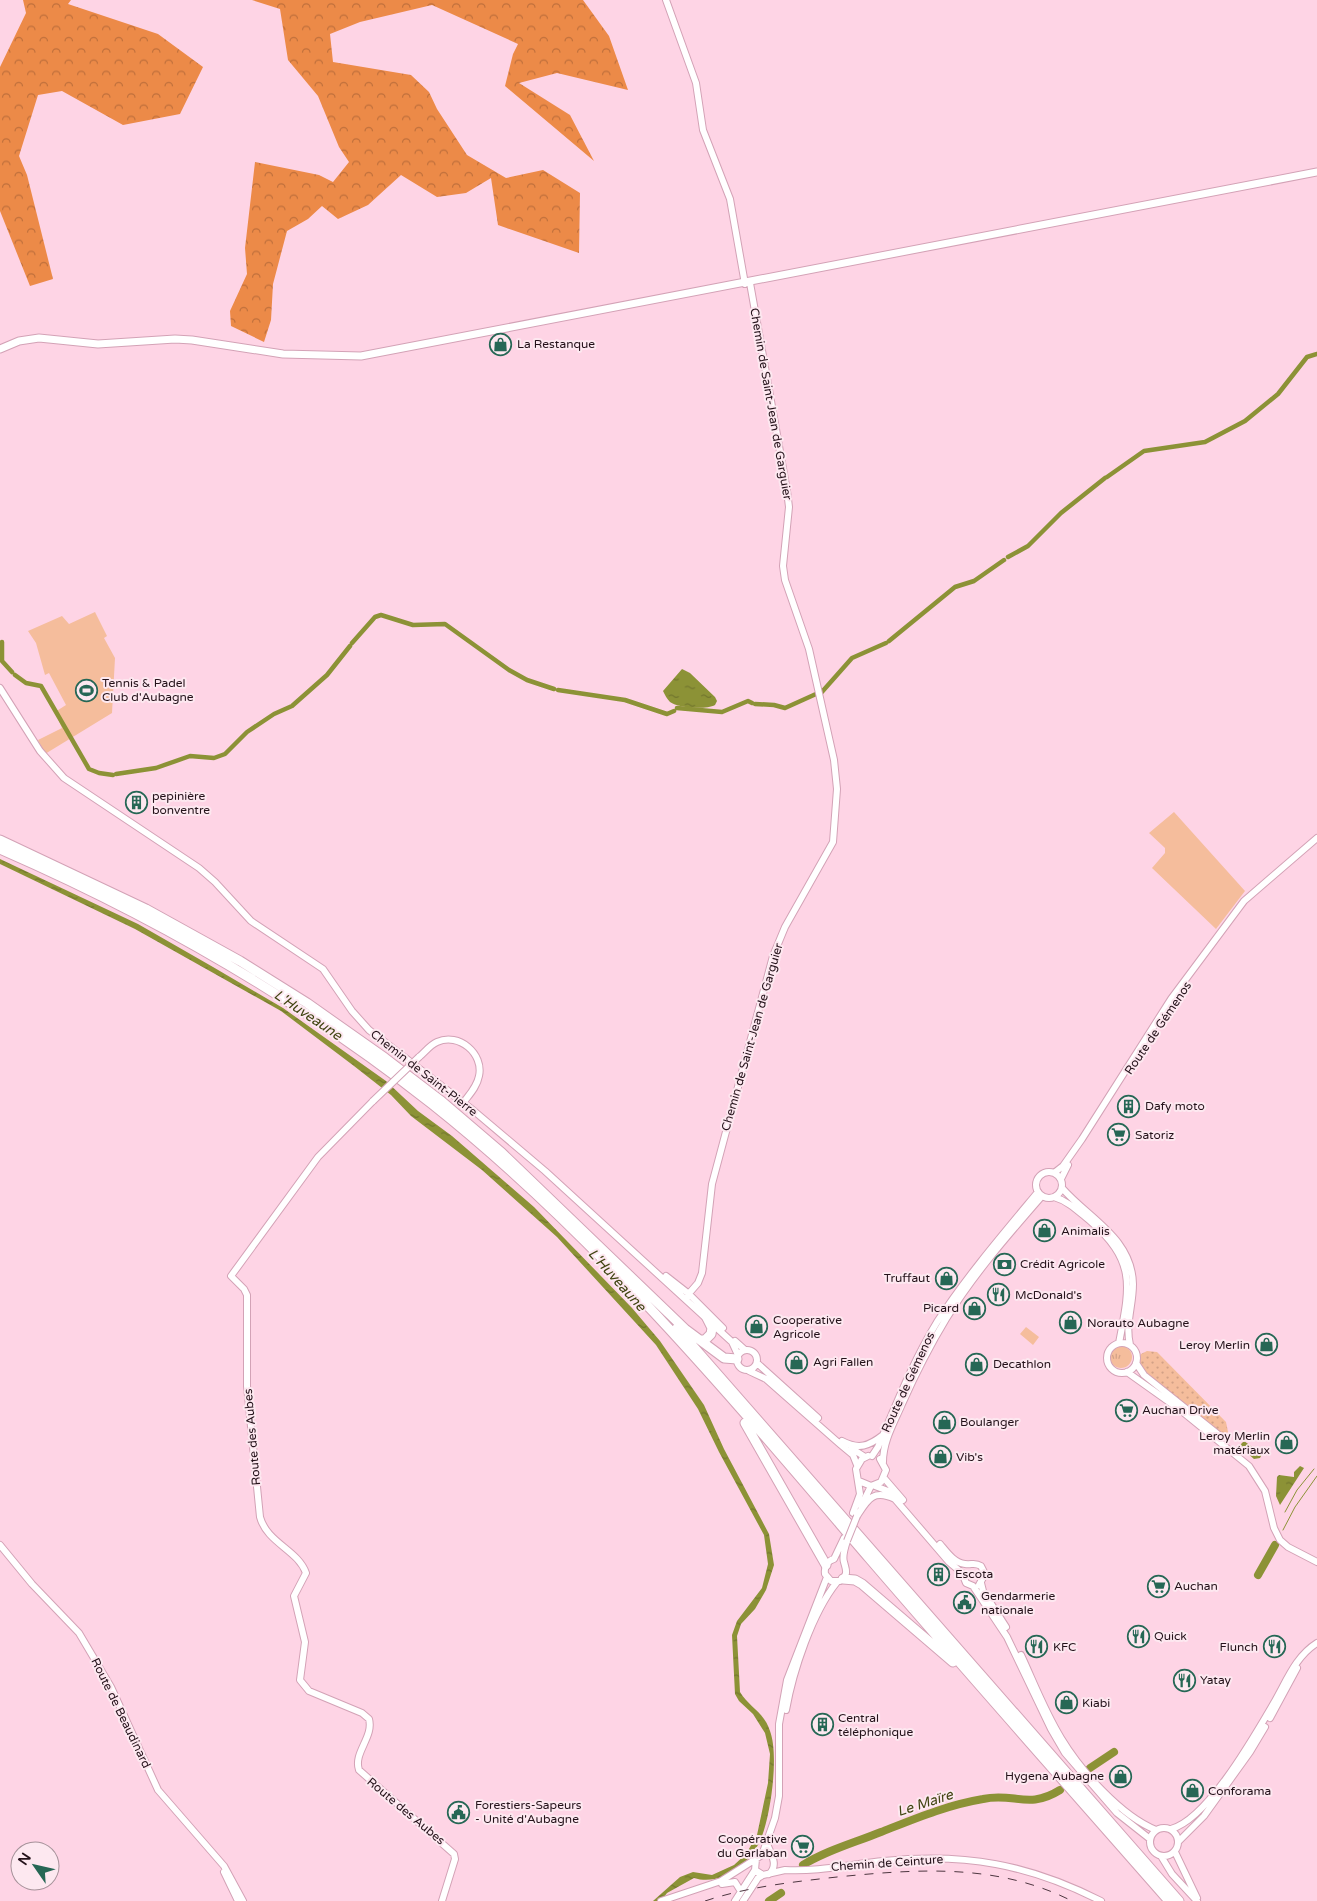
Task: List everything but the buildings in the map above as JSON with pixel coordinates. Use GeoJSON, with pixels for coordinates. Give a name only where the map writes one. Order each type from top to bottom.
{"type":"FeatureCollection","features":[{"type":"Feature","properties":{"kind":"highway"},"geometry":{"type":"LineString","coordinates":[[0,840],[146,909],[240,961],[307,1004],[385,1058],[440,1100],[502,1153],[685,1329],[724,1358],[738,1357]]}},
{"type":"Feature","properties":{"kind":"highway"},"geometry":{"type":"LineString","coordinates":[[0,849],[142,915],[304,1010],[382,1065],[498,1159],[577,1234],[674,1336],[771,1443],[1169,1901]]}},
{"type":"Feature","properties":{"kind":"highway"},"geometry":{"type":"LineString","coordinates":[[603,1249],[714,1369],[1179,1901]]}},
{"type":"Feature","properties":{"kind":"highway"},"geometry":{"type":"LineString","coordinates":[[700,1340],[705,1340],[711,1334],[712,1328],[707,1318]]}},
{"type":"Feature","properties":{"kind":"highway"},"geometry":{"type":"LineString","coordinates":[[674,1336],[751,1430],[830,1562]]}},
{"type":"Feature","properties":{"kind":"highway"},"geometry":{"type":"LineString","coordinates":[[840,1580],[858,1582],[932,1642],[1032,1745]]}},
{"type":"Feature","properties":{"kind":"main road","name":"Chemin de Saint-Jean de Garguier"},"geometry":{"type":"LineString","coordinates":[[666,0],[696,83],[703,130],[730,199],[787,491],[789,507],[783,566],[809,649],[834,760],[837,789],[833,842],[785,927],[773,956],[712,1184],[702,1273],[698,1284],[687,1296]]}},
{"type":"Feature","properties":{"kind":"main road"},"geometry":{"type":"LineString","coordinates":[[0,349],[19,340],[39,338],[98,344],[183,340],[283,354],[360,356],[1317,172]]}},
{"type":"Feature","properties":{"kind":"main road","name":"Chemin de Saint-Pierre"},"geometry":{"type":"LineString","coordinates":[[0,688],[40,751],[64,778],[199,868],[215,882],[250,921],[316,963],[330,977],[352,1011],[369,1030],[463,1103],[545,1171],[687,1296],[745,1350]]}},
{"type":"Feature","properties":{"kind":"main road","name":"Route de Gémenos"},"geometry":{"type":"LineString","coordinates":[[1061,1179],[1062,1172],[1190,975],[1250,896],[1317,838]]}},
{"type":"Feature","properties":{"kind":"main road","name":"Route des Aubes"},"geometry":{"type":"LineString","coordinates":[[442,1901],[455,1859],[454,1854],[359,1770],[357,1764],[369,1730],[369,1719],[362,1713],[309,1691],[300,1680],[305,1642],[294,1596],[306,1573],[300,1562],[268,1534],[260,1517],[247,1386],[247,1295],[244,1289],[231,1276],[318,1157],[372,1101],[436,1042],[450,1039],[462,1043],[473,1052],[479,1061],[480,1075],[476,1086],[463,1103]]}},
{"type":"Feature","properties":{"kind":"main road","name":"Route de Gémenos"},"geometry":{"type":"LineString","coordinates":[[1054,1173],[1077,1149]]}},
{"type":"Feature","properties":{"kind":"main road"},"geometry":{"type":"LineString","coordinates":[[1119,1343],[1127,1280],[1123,1260],[1114,1244],[1103,1232],[1065,1201],[1040,1194],[1037,1182],[1040,1176],[1047,1172],[1054,1173],[1061,1179],[1062,1188],[1114,1236],[1127,1258],[1133,1283],[1127,1331],[1130,1345],[1136,1354],[1136,1363],[1144,1375],[1254,1465],[1266,1482],[1272,1496],[1281,1533],[1289,1542],[1317,1557]]}},
{"type":"Feature","properties":{"kind":"main road"},"geometry":{"type":"LineString","coordinates":[[1054,1197],[1062,1188]]}},
{"type":"Feature","properties":{"kind":"main road","name":"Route de Gémenos"},"geometry":{"type":"LineString","coordinates":[[869,1456],[884,1434],[912,1369],[937,1324],[967,1280],[1040,1194]]}},
{"type":"Feature","properties":{"kind":"main road","name":"Route de Gémenos"},"geometry":{"type":"LineString","coordinates":[[883,1462],[882,1449],[922,1361],[941,1326],[977,1275],[1040,1194]]}},
{"type":"Feature","properties":{"kind":"main road","name":"Chemin de Saint-Pierre"},"geometry":{"type":"LineString","coordinates":[[687,1296],[732,1342],[738,1357]]}},
{"type":"Feature","properties":{"kind":"main road"},"geometry":{"type":"LineString","coordinates":[[1130,1345],[1119,1343],[1109,1349],[1107,1362],[1115,1372],[1127,1372],[1179,1409],[1249,1466],[1265,1491],[1274,1528],[1280,1540],[1317,1562]]}},
{"type":"Feature","properties":{"kind":"main road"},"geometry":{"type":"LineString","coordinates":[[735,1901],[740,1890],[755,1869],[759,1857],[767,1844],[779,1796],[779,1735],[787,1680],[827,1577],[825,1571],[845,1539],[855,1515],[873,1486],[884,1478],[886,1470],[883,1462],[856,1452],[757,1363],[756,1354],[745,1350],[738,1357],[740,1368],[749,1370],[766,1379],[852,1455],[857,1465],[856,1474],[859,1481],[860,1494],[855,1515]]}},
{"type":"Feature","properties":{"kind":"main road"},"geometry":{"type":"LineString","coordinates":[[749,1370],[757,1363]]}},
{"type":"Feature","properties":{"kind":"main road"},"geometry":{"type":"LineString","coordinates":[[1127,1372],[1136,1363]]}},
{"type":"Feature","properties":{"kind":"main road"},"geometry":{"type":"LineString","coordinates":[[842,1440],[852,1446],[866,1446],[884,1434]]}},
{"type":"Feature","properties":{"kind":"main road"},"geometry":{"type":"LineString","coordinates":[[857,1465],[869,1456]]}},
{"type":"Feature","properties":{"kind":"main road"},"geometry":{"type":"LineString","coordinates":[[884,1478],[952,1558],[968,1565],[978,1564],[983,1568],[985,1578],[981,1583],[973,1586]]}},
{"type":"Feature","properties":{"kind":"main road"},"geometry":{"type":"LineString","coordinates":[[859,1481],[888,1490],[962,1573],[966,1583],[973,1586],[1007,1637],[1051,1729],[1065,1753],[1117,1813],[1150,1839],[1153,1852],[1162,1856],[1168,1856],[1175,1852],[1179,1842],[1216,1800],[1250,1752],[1298,1667],[1307,1655],[1317,1648]]}},
{"type":"Feature","properties":{"kind":"main road"},"geometry":{"type":"LineString","coordinates":[[855,1515],[875,1495],[885,1494],[898,1501]]}},
{"type":"Feature","properties":{"kind":"main road"},"geometry":{"type":"LineString","coordinates":[[779,1735],[796,1669],[823,1603],[847,1572],[844,1563],[845,1539]]}},
{"type":"Feature","properties":{"kind":"main road","name":"Route de Beaudinard"},"geometry":{"type":"LineString","coordinates":[[0,1545],[32,1584],[79,1633],[111,1687],[158,1790],[219,1859],[243,1901]]}},
{"type":"Feature","properties":{"kind":"main road"},"geometry":{"type":"LineString","coordinates":[[830,1562],[844,1563]]}},
{"type":"Feature","properties":{"kind":"main road"},"geometry":{"type":"LineString","coordinates":[[962,1573],[968,1565]]}},
{"type":"Feature","properties":{"kind":"main road"},"geometry":{"type":"LineString","coordinates":[[827,1577],[840,1580]]}},
{"type":"Feature","properties":{"kind":"main road"},"geometry":{"type":"LineString","coordinates":[[981,1583],[983,1591],[1010,1634],[1061,1739],[1120,1809],[1142,1824],[1156,1830],[1170,1829],[1187,1822],[1211,1797],[1263,1722],[1295,1665],[1304,1652],[1317,1643]]}},
{"type":"Feature","properties":{"kind":"main road"},"geometry":{"type":"LineString","coordinates":[[1170,1829],[1178,1836],[1179,1842]]}},
{"type":"Feature","properties":{"kind":"main road"},"geometry":{"type":"LineString","coordinates":[[1150,1839],[1156,1830]]}},
{"type":"Feature","properties":{"kind":"main road"},"geometry":{"type":"LineString","coordinates":[[743,1901],[758,1878],[773,1870],[774,1862],[767,1844]]}},
{"type":"Feature","properties":{"kind":"main road"},"geometry":{"type":"LineString","coordinates":[[1175,1852],[1198,1901]]}},
{"type":"Feature","properties":{"kind":"main road"},"geometry":{"type":"LineString","coordinates":[[718,1884],[759,1857],[768,1855],[785,1870]]}},
{"type":"Feature","properties":{"kind":"main road"},"geometry":{"type":"LineString","coordinates":[[1162,1856],[1172,1874],[1198,1901]]}},
{"type":"Feature","properties":{"kind":"main road","name":"Chemin de Ceinture"},"geometry":{"type":"LineString","coordinates":[[766,1874],[785,1870],[920,1858],[984,1862],[1038,1873],[1067,1884],[1101,1901]]}},
{"type":"Feature","properties":{"kind":"main road","name":"Route de Beaudinard"},"geometry":{"type":"LineString","coordinates":[[219,1859],[238,1901]]}},
{"type":"Feature","properties":{"kind":"main road"},"geometry":{"type":"LineString","coordinates":[[661,1901],[718,1884],[755,1869],[766,1874]]}},
{"type":"Feature","properties":{"kind":"main road"},"geometry":{"type":"LineString","coordinates":[[718,1884],[735,1882],[740,1890]]}},
{"type":"Feature","properties":{"kind":"green space"},"geometry":{"type":"Polygon","coordinates":[[[23,0],[71,0],[68,4],[158,34],[203,67],[180,114],[123,125],[62,91],[38,95],[19,156],[27,175],[53,279],[30,286],[0,211],[0,67],[26,13],[23,0]]]}},
{"type":"Feature","properties":{"kind":"green space"},"geometry":{"type":"Polygon","coordinates":[[[252,0],[583,0],[609,36],[628,90],[557,73],[519,83],[570,115],[594,161],[505,86],[513,54],[518,44],[432,5],[360,22],[330,34],[333,62],[411,75],[429,92],[437,109],[467,155],[506,178],[543,170],[580,193],[579,253],[498,225],[491,178],[466,193],[437,197],[401,175],[368,205],[338,219],[322,206],[308,219],[287,231],[273,284],[271,320],[264,342],[231,326],[230,311],[247,274],[245,248],[255,162],[319,175],[333,182],[349,162],[339,147],[318,96],[288,60],[280,9],[252,0]]]}},
{"type":"Feature","properties":{"kind":"green space","name":"Tennis & Padel Club d'Aubagne"},"geometry":{"type":"Polygon","coordinates":[[[95,612],[107,636],[104,638],[115,658],[112,713],[45,754],[38,740],[62,728],[55,712],[66,705],[49,673],[45,675],[36,643],[28,631],[62,616],[69,624],[95,612]]]}},
{"type":"Feature","properties":{"kind":"green space"},"geometry":{"type":"Polygon","coordinates":[[[1174,812],[1245,891],[1216,929],[1152,868],[1165,853],[1165,848],[1149,833],[1174,812]]]}},
{"type":"Feature","properties":{"kind":"green space"},"geometry":{"type":"Polygon","coordinates":[[[1026,1327],[1039,1337],[1033,1345],[1020,1334],[1026,1327]]]}},
{"type":"Feature","properties":{"kind":"green space"},"geometry":{"type":"Polygon","coordinates":[[[1121,1346],[1129,1349],[1132,1357],[1129,1365],[1121,1368],[1113,1365],[1110,1357],[1113,1349],[1121,1346]]]}},
{"type":"Feature","properties":{"kind":"green space"},"geometry":{"type":"Polygon","coordinates":[[[1147,1351],[1157,1352],[1226,1422],[1228,1432],[1224,1435],[1219,1434],[1136,1363],[1141,1354],[1147,1351]]]}},
{"type":"Feature","properties":{"kind":"water"},"geometry":{"type":"Polygon","coordinates":[[[682,669],[690,673],[715,697],[717,701],[715,705],[692,708],[679,706],[669,701],[663,691],[682,669]]]}},
{"type":"Feature","properties":{"kind":"water"},"geometry":{"type":"Polygon","coordinates":[[[0,859],[138,924],[213,967],[283,1008],[386,1081],[418,1111],[452,1136],[534,1207],[632,1308],[660,1341],[704,1405],[724,1449],[769,1534],[774,1565],[766,1590],[755,1609],[741,1624],[737,1636],[740,1692],[767,1724],[773,1741],[774,1768],[771,1799],[762,1836],[752,1855],[735,1870],[715,1879],[694,1878],[667,1893],[661,1901],[653,1901],[680,1877],[693,1872],[712,1875],[734,1865],[746,1854],[757,1835],[768,1783],[770,1754],[765,1733],[753,1714],[739,1701],[735,1694],[732,1635],[737,1621],[762,1588],[768,1564],[764,1535],[698,1409],[656,1345],[557,1237],[482,1170],[411,1116],[391,1095],[281,1011],[135,929],[0,864],[0,859]]]}},
{"type":"Feature","properties":{"kind":"water"},"geometry":{"type":"Polygon","coordinates":[[[1244,1441],[1262,1454],[1260,1458],[1254,1459],[1239,1446],[1244,1441]]]}},
{"type":"Feature","properties":{"kind":"water"},"geometry":{"type":"Polygon","coordinates":[[[1300,1466],[1304,1468],[1280,1505],[1276,1496],[1277,1477],[1279,1475],[1294,1477],[1294,1472],[1300,1466]]]}},
{"type":"Feature","properties":{"kind":"waterway"},"geometry":{"type":"LineString","coordinates":[[1107,477],[1144,451],[1205,442],[1245,421],[1278,394],[1307,357],[1317,354]]}},
{"type":"Feature","properties":{"kind":"waterway"},"geometry":{"type":"LineString","coordinates":[[1008,557],[1028,546],[1061,513],[1105,478]]}},
{"type":"Feature","properties":{"kind":"waterway"},"geometry":{"type":"LineString","coordinates":[[889,641],[955,587],[974,581],[1004,560]]}},
{"type":"Feature","properties":{"kind":"waterway"},"geometry":{"type":"LineString","coordinates":[[352,643],[375,617],[381,615],[413,625],[445,624],[509,670],[527,680],[554,689]]}},
{"type":"Feature","properties":{"kind":"waterway"},"geometry":{"type":"LineString","coordinates":[[2,642],[2,661],[12,672]]}},
{"type":"Feature","properties":{"kind":"waterway"},"geometry":{"type":"LineString","coordinates":[[821,693],[852,658],[886,643]]}},
{"type":"Feature","properties":{"kind":"waterway"},"geometry":{"type":"LineString","coordinates":[[116,774],[156,768],[190,756],[214,758],[225,754],[247,732],[274,714],[292,706],[327,675],[350,646]]}},
{"type":"Feature","properties":{"kind":"waterway"},"geometry":{"type":"LineString","coordinates":[[15,675],[26,683],[41,686],[89,769],[113,775]]}},
{"type":"Feature","properties":{"kind":"waterway"},"geometry":{"type":"LineString","coordinates":[[558,690],[625,700],[667,714],[674,711]]}},
{"type":"Feature","properties":{"kind":"waterway"},"geometry":{"type":"LineString","coordinates":[[755,704],[774,705],[785,708],[816,694]]}},
{"type":"Feature","properties":{"kind":"waterway"},"geometry":{"type":"LineString","coordinates":[[677,708],[722,712],[748,701],[752,703]]}},
{"type":"Feature","properties":{"kind":"waterway"},"geometry":{"type":"LineString","coordinates":[[1285,1512],[1297,1490],[1314,1469]]}},
{"type":"Feature","properties":{"kind":"waterway"},"geometry":{"type":"LineString","coordinates":[[1283,1530],[1295,1507],[1317,1476]]}},
{"type":"Feature","properties":{"kind":"waterway","name":"Le Maïre"},"geometry":{"type":"LineString","coordinates":[[1258,1575],[1275,1545]]}},
{"type":"Feature","properties":{"kind":"waterway","name":"Le Maïre"},"geometry":{"type":"LineString","coordinates":[[1090,1768],[1114,1752]]}},
{"type":"Feature","properties":{"kind":"waterway","name":"Le Maïre"},"geometry":{"type":"LineString","coordinates":[[803,1865],[841,1847],[918,1817],[957,1805],[994,1797],[1039,1799],[1060,1790]]}},
{"type":"Feature","properties":{"kind":"waterway","name":"Le Maïre"},"geometry":{"type":"LineString","coordinates":[[769,1901],[781,1893]]}},
{"type":"Feature","properties":{"kind":"railway"},"geometry":{"type":"LineString","coordinates":[[705,1901],[737,1892],[787,1883],[867,1874],[927,1871],[957,1872],[1015,1880],[1044,1889],[1072,1901]]}},
{"type":"Feature","properties":{"kind":"place","name":"La Restanque"},"geometry":{"type":"Point","coordinates":[501,344]}},
{"type":"Feature","properties":{"kind":"place","name":"Tennis & Padel Club d'Aubagne"},"geometry":{"type":"Point","coordinates":[86,690]}},
{"type":"Feature","properties":{"kind":"place","name":"pepinière bonventre"},"geometry":{"type":"Point","coordinates":[136,803]}},
{"type":"Feature","properties":{"kind":"place","name":"Dafy moto"},"geometry":{"type":"Point","coordinates":[1129,1106]}},
{"type":"Feature","properties":{"kind":"place","name":"Satoriz"},"geometry":{"type":"Point","coordinates":[1119,1135]}},
{"type":"Feature","properties":{"kind":"place","name":"Animalis"},"geometry":{"type":"Point","coordinates":[1045,1231]}},
{"type":"Feature","properties":{"kind":"place","name":"Crédit Agricole"},"geometry":{"type":"Point","coordinates":[1004,1264]}},
{"type":"Feature","properties":{"kind":"place","name":"Truffaut"},"geometry":{"type":"Point","coordinates":[946,1278]}},
{"type":"Feature","properties":{"kind":"place","name":"McDonald's"},"geometry":{"type":"Point","coordinates":[999,1295]}},
{"type":"Feature","properties":{"kind":"place","name":"Picard"},"geometry":{"type":"Point","coordinates":[975,1308]}},
{"type":"Feature","properties":{"kind":"place","name":"Norauto Aubagne"},"geometry":{"type":"Point","coordinates":[1071,1323]}},
{"type":"Feature","properties":{"kind":"place","name":"Cooperative Agricole"},"geometry":{"type":"Point","coordinates":[757,1327]}},
{"type":"Feature","properties":{"kind":"place","name":"Leroy Merlin"},"geometry":{"type":"Point","coordinates":[1266,1345]}},
{"type":"Feature","properties":{"kind":"place","name":"Agri Fallen"},"geometry":{"type":"Point","coordinates":[797,1362]}},
{"type":"Feature","properties":{"kind":"place","name":"Decathlon"},"geometry":{"type":"Point","coordinates":[977,1364]}},
{"type":"Feature","properties":{"kind":"place","name":"Auchan Drive"},"geometry":{"type":"Point","coordinates":[1126,1410]}},
{"type":"Feature","properties":{"kind":"place","name":"Boulanger"},"geometry":{"type":"Point","coordinates":[944,1422]}},
{"type":"Feature","properties":{"kind":"place","name":"Leroy Merlin matériaux"},"geometry":{"type":"Point","coordinates":[1286,1443]}},
{"type":"Feature","properties":{"kind":"place","name":"Vib's"},"geometry":{"type":"Point","coordinates":[940,1457]}},
{"type":"Feature","properties":{"kind":"place","name":"Escota"},"geometry":{"type":"Point","coordinates":[939,1574]}},
{"type":"Feature","properties":{"kind":"place","name":"Auchan"},"geometry":{"type":"Point","coordinates":[1158,1586]}},
{"type":"Feature","properties":{"kind":"place","name":"Gendarmerie nationale"},"geometry":{"type":"Point","coordinates":[965,1603]}},
{"type":"Feature","properties":{"kind":"place","name":"Quick"},"geometry":{"type":"Point","coordinates":[1138,1636]}},
{"type":"Feature","properties":{"kind":"place","name":"KFC"},"geometry":{"type":"Point","coordinates":[1037,1647]}},
{"type":"Feature","properties":{"kind":"place","name":"Flunch"},"geometry":{"type":"Point","coordinates":[1274,1647]}},
{"type":"Feature","properties":{"kind":"place","name":"Yatay"},"geometry":{"type":"Point","coordinates":[1184,1680]}},
{"type":"Feature","properties":{"kind":"place","name":"Kiabi"},"geometry":{"type":"Point","coordinates":[1066,1703]}},
{"type":"Feature","properties":{"kind":"place","name":"Central téléphonique"},"geometry":{"type":"Point","coordinates":[822,1725]}},
{"type":"Feature","properties":{"kind":"place","name":"Hygena Aubagne"},"geometry":{"type":"Point","coordinates":[1120,1776]}},
{"type":"Feature","properties":{"kind":"place","name":"Conforama"},"geometry":{"type":"Point","coordinates":[1192,1791]}},
{"type":"Feature","properties":{"kind":"place","name":"Forestiers-Sapeurs - Unité d'Aubagne"},"geometry":{"type":"Point","coordinates":[459,1812]}},
{"type":"Feature","properties":{"kind":"place","name":"Coopérative du Garlaban"},"geometry":{"type":"Point","coordinates":[803,1846]}},
{"type":"Feature","properties":{"kind":"water label","name":"L'Huveaune"},"geometry":{"type":"Point","coordinates":[308,1015]}},
{"type":"Feature","properties":{"kind":"water label","name":"L'Huveaune"},"geometry":{"type":"Point","coordinates":[617,1280]}}]}
